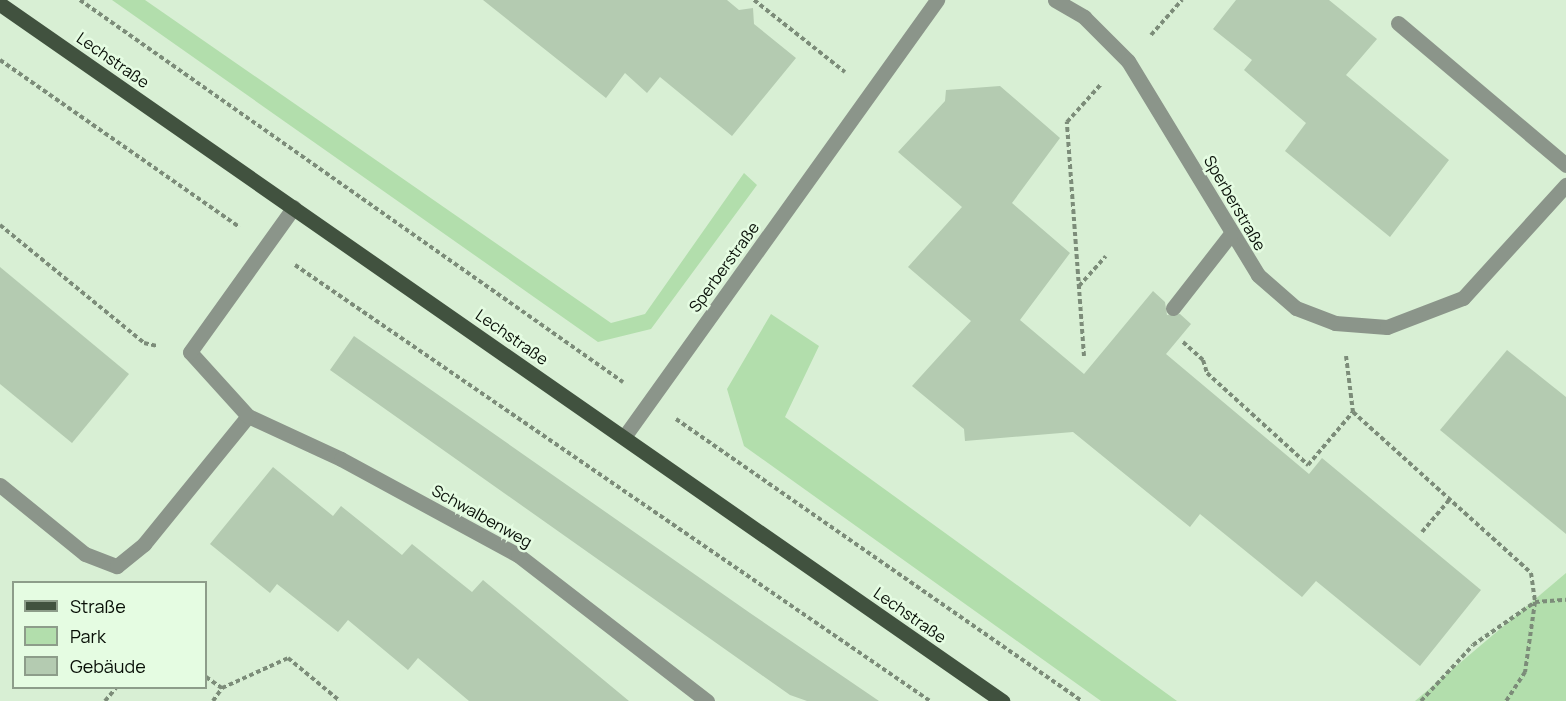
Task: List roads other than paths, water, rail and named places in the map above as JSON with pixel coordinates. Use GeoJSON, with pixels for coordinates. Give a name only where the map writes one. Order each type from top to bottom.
{"type":"FeatureCollection","features":[{"type":"Feature","properties":{"kind":"main road","name":"Lechstraße"},"geometry":{"type":"LineString","coordinates":[[0,4],[1002,701]]}},
{"type":"Feature","properties":{"kind":"street","name":"Sperberstraße"},"geometry":{"type":"LineString","coordinates":[[624,437],[937,0]]}},
{"type":"Feature","properties":{"kind":"street","name":"Sperberstraße"},"geometry":{"type":"LineString","coordinates":[[1055,0],[1084,17],[1127,60],[1230,235],[1258,276],[1296,308],[1345,326],[1387,327],[1463,298],[1566,185]]}},
{"type":"Feature","properties":{"kind":"street"},"geometry":{"type":"LineString","coordinates":[[1398,23],[1566,165]]}},
{"type":"Feature","properties":{"kind":"street","name":"Schwalbenweg"},"geometry":{"type":"LineString","coordinates":[[294,207],[190,352],[248,416],[342,459],[518,555],[706,701]]}},
{"type":"Feature","properties":{"kind":"street"},"geometry":{"type":"LineString","coordinates":[[1173,308],[1230,235]]}},
{"type":"Feature","properties":{"kind":"street"},"geometry":{"type":"LineString","coordinates":[[0,485],[85,554],[117,566],[144,544],[248,416]]}}]}
